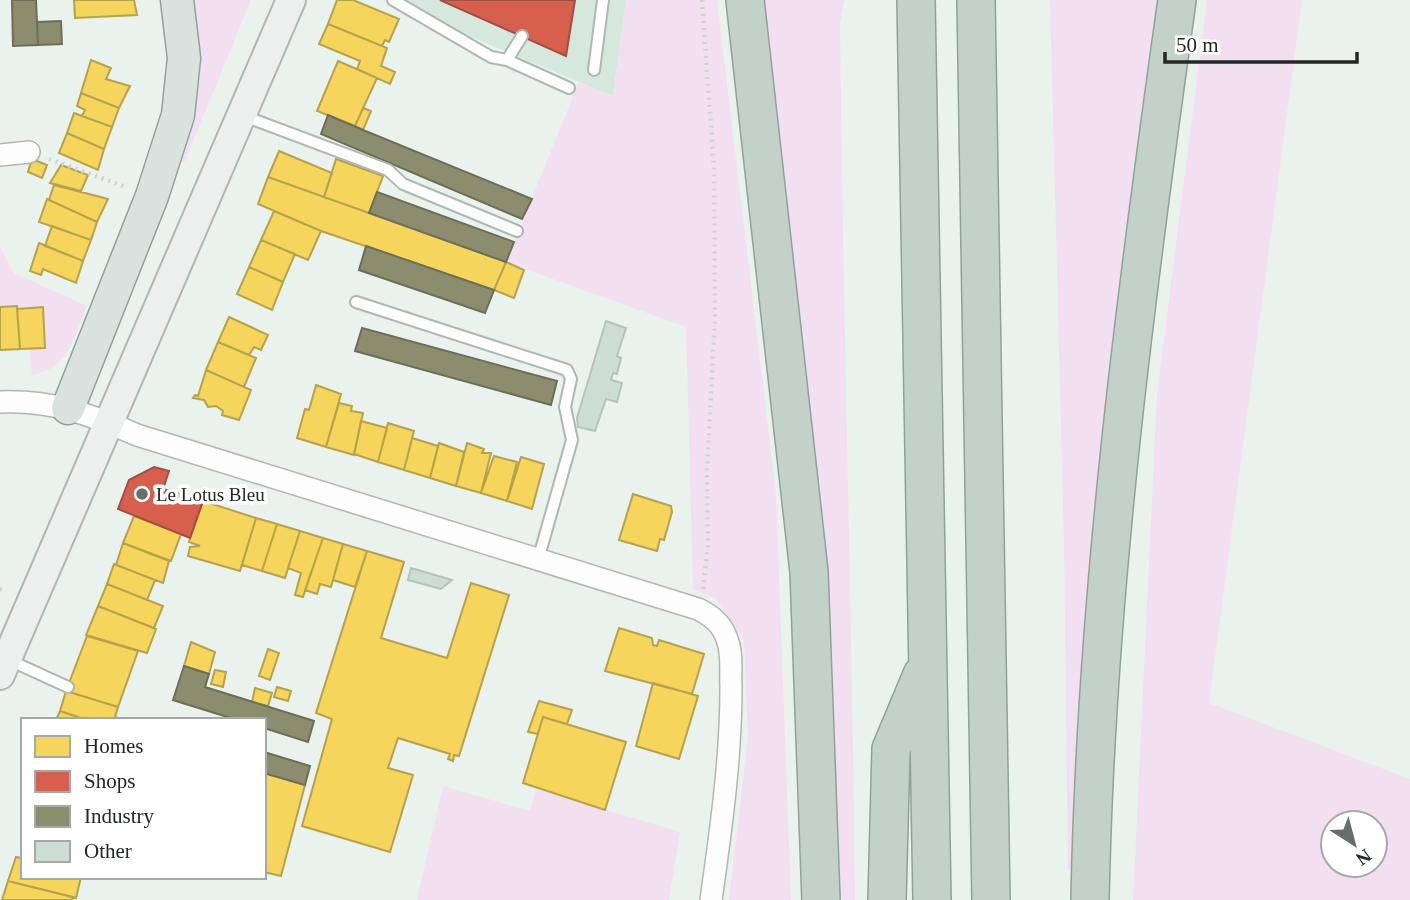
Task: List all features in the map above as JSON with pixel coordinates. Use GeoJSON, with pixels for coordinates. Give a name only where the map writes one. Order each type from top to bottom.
{"type":"FeatureCollection","features":[{"type":"Feature","properties":{"kind":"highway"},"geometry":{"type":"LineString","coordinates":[[745,0],[810,584],[821,900]]}},
{"type":"Feature","properties":{"kind":"highway"},"geometry":{"type":"LineString","coordinates":[[916,0],[932,900]]}},
{"type":"Feature","properties":{"kind":"highway"},"geometry":{"type":"LineString","coordinates":[[975,0],[991,900]]}},
{"type":"Feature","properties":{"kind":"highway"},"geometry":{"type":"LineString","coordinates":[[1090,900],[1093,797],[1119,447],[1177,0]]}},
{"type":"Feature","properties":{"kind":"highway"},"geometry":{"type":"LineString","coordinates":[[887,900],[891,749],[928,662]]}},
{"type":"Feature","properties":{"kind":"highway"},"geometry":{"type":"LineString","coordinates":[[991,836],[1016,900]]}},
{"type":"Feature","properties":{"kind":"main road"},"geometry":{"type":"LineString","coordinates":[[68,408],[152,196],[178,115],[184,58],[177,0]]}},
{"type":"Feature","properties":{"kind":"main road"},"geometry":{"type":"LineString","coordinates":[[3,667],[291,0]]}},
{"type":"Feature","properties":{"kind":"street"},"geometry":{"type":"LineString","coordinates":[[0,155],[29,152]]}},
{"type":"Feature","properties":{"kind":"street"},"geometry":{"type":"LineString","coordinates":[[0,402],[38,401],[68,408],[137,435],[698,609],[718,622],[730,650],[730,744],[711,900]]}},
{"type":"Feature","properties":{"kind":"lane"},"geometry":{"type":"LineString","coordinates":[[393,0],[491,57],[507,60],[569,88]]}},
{"type":"Feature","properties":{"kind":"lane"},"geometry":{"type":"LineString","coordinates":[[593,70],[603,0]]}},
{"type":"Feature","properties":{"kind":"lane"},"geometry":{"type":"LineString","coordinates":[[507,60],[522,36]]}},
{"type":"Feature","properties":{"kind":"lane"},"geometry":{"type":"LineString","coordinates":[[242,115],[388,170],[403,184],[517,231]]}},
{"type":"Feature","properties":{"kind":"lane"},"geometry":{"type":"LineString","coordinates":[[356,302],[567,370],[571,379],[565,407],[572,440],[538,560]]}},
{"type":"Feature","properties":{"kind":"lane"},"geometry":{"type":"LineString","coordinates":[[3,667],[68,687]]}},
{"type":"Feature","properties":{"kind":"path"},"geometry":{"type":"LineString","coordinates":[[698,609],[708,546],[706,470],[715,320],[714,168],[702,0]]}},
{"type":"Feature","properties":{"kind":"path"},"geometry":{"type":"LineString","coordinates":[[29,152],[125,186]]}},
{"type":"Feature","properties":{"kind":"shaded area"},"geometry":{"type":"Polygon","coordinates":[[[186,0],[251,0],[184,163],[178,160],[186,0]]]}},
{"type":"Feature","properties":{"kind":"shaded area"},"geometry":{"type":"Polygon","coordinates":[[[384,0],[626,0],[613,96],[579,82],[384,0]]]}},
{"type":"Feature","properties":{"kind":"shaded area"},"geometry":{"type":"Polygon","coordinates":[[[626,0],[717,0],[776,494],[791,900],[729,900],[748,737],[744,641],[715,598],[693,589],[686,327],[506,262],[579,82],[613,96],[626,0]]]}},
{"type":"Feature","properties":{"kind":"shaded area"},"geometry":{"type":"Polygon","coordinates":[[[762,0],[844,0],[840,24],[855,900],[832,900],[762,0]]]}},
{"type":"Feature","properties":{"kind":"shaded area"},"geometry":{"type":"Polygon","coordinates":[[[1050,0],[1160,0],[1078,867],[1068,870],[1064,544],[1050,0]]]}},
{"type":"Feature","properties":{"kind":"shaded area"},"geometry":{"type":"Polygon","coordinates":[[[1207,0],[1302,0],[1209,703],[1410,779],[1410,900],[1133,900],[1157,394],[1207,0]]]}},
{"type":"Feature","properties":{"kind":"shaded area"},"geometry":{"type":"Polygon","coordinates":[[[0,246],[14,273],[87,306],[68,350],[54,366],[44,372],[32,375],[29,348],[45,347],[43,307],[0,307],[0,246]]]}},
{"type":"Feature","properties":{"kind":"shaded area"},"geometry":{"type":"Polygon","coordinates":[[[443,786],[530,811],[536,789],[680,832],[669,900],[417,900],[443,786]]]}},
{"type":"Feature","properties":{"kind":"building: Homes"},"geometry":{"type":"Polygon","coordinates":[[[74,0],[134,0],[137,15],[75,18],[74,0]]]}},
{"type":"Feature","properties":{"kind":"building: Homes"},"geometry":{"type":"Polygon","coordinates":[[[337,0],[353,0],[399,19],[389,42],[385,40],[382,46],[328,24],[337,0]]]}},
{"type":"Feature","properties":{"kind":"building: Homes"},"geometry":{"type":"Polygon","coordinates":[[[328,24],[387,48],[381,66],[395,72],[390,84],[357,69],[360,61],[319,44],[328,24]]]}},
{"type":"Feature","properties":{"kind":"building: Homes"},"geometry":{"type":"Polygon","coordinates":[[[91,60],[111,68],[106,79],[130,86],[119,108],[81,93],[91,60]]]}},
{"type":"Feature","properties":{"kind":"building: Homes"},"geometry":{"type":"Polygon","coordinates":[[[338,61],[377,78],[355,126],[317,111],[338,61]]]}},
{"type":"Feature","properties":{"kind":"building: Homes"},"geometry":{"type":"Polygon","coordinates":[[[81,93],[119,108],[112,127],[82,116],[85,110],[77,106],[81,93]]]}},
{"type":"Feature","properties":{"kind":"building: Homes"},"geometry":{"type":"Polygon","coordinates":[[[363,108],[371,111],[363,130],[355,126],[363,108]]]}},
{"type":"Feature","properties":{"kind":"building: Homes"},"geometry":{"type":"Polygon","coordinates":[[[74,113],[112,127],[104,149],[67,133],[74,113]]]}},
{"type":"Feature","properties":{"kind":"building: Homes"},"geometry":{"type":"Polygon","coordinates":[[[67,133],[104,149],[98,170],[59,153],[67,133]]]}},
{"type":"Feature","properties":{"kind":"building: Homes"},"geometry":{"type":"Polygon","coordinates":[[[279,151],[332,173],[324,197],[268,177],[279,151]]]}},
{"type":"Feature","properties":{"kind":"building: Homes"},"geometry":{"type":"Polygon","coordinates":[[[32,159],[47,165],[42,178],[28,172],[32,159]]]}},
{"type":"Feature","properties":{"kind":"building: Homes"},"geometry":{"type":"Polygon","coordinates":[[[336,159],[383,176],[369,213],[324,197],[336,159]]]}},
{"type":"Feature","properties":{"kind":"building: Homes"},"geometry":{"type":"Polygon","coordinates":[[[61,165],[88,175],[81,191],[50,183],[61,165]]]}},
{"type":"Feature","properties":{"kind":"building: Homes"},"geometry":{"type":"Polygon","coordinates":[[[268,177],[506,262],[494,290],[321,231],[258,204],[268,177]]]}},
{"type":"Feature","properties":{"kind":"building: Homes"},"geometry":{"type":"Polygon","coordinates":[[[54,185],[108,199],[97,222],[49,200],[54,185]]]}},
{"type":"Feature","properties":{"kind":"building: Homes"},"geometry":{"type":"Polygon","coordinates":[[[47,199],[97,222],[91,240],[39,222],[47,199]]]}},
{"type":"Feature","properties":{"kind":"building: Homes"},"geometry":{"type":"Polygon","coordinates":[[[274,211],[321,231],[308,260],[261,240],[274,211]]]}},
{"type":"Feature","properties":{"kind":"building: Homes"},"geometry":{"type":"Polygon","coordinates":[[[52,226],[91,240],[83,261],[45,246],[52,226]]]}},
{"type":"Feature","properties":{"kind":"building: Homes"},"geometry":{"type":"Polygon","coordinates":[[[261,240],[295,254],[283,282],[249,267],[261,240]]]}},
{"type":"Feature","properties":{"kind":"building: Homes"},"geometry":{"type":"Polygon","coordinates":[[[39,243],[83,261],[76,283],[43,269],[41,275],[30,271],[39,243]]]}},
{"type":"Feature","properties":{"kind":"building: Homes"},"geometry":{"type":"Polygon","coordinates":[[[506,262],[524,270],[514,298],[494,290],[506,262]]]}},
{"type":"Feature","properties":{"kind":"building: Homes"},"geometry":{"type":"Polygon","coordinates":[[[249,267],[283,282],[272,310],[237,294],[249,267]]]}},
{"type":"Feature","properties":{"kind":"building: Homes"},"geometry":{"type":"Polygon","coordinates":[[[17,306],[20,349],[0,350],[0,307],[17,306]]]}},
{"type":"Feature","properties":{"kind":"building: Homes"},"geometry":{"type":"Polygon","coordinates":[[[43,307],[45,348],[20,349],[17,309],[43,307]]]}},
{"type":"Feature","properties":{"kind":"building: Homes"},"geometry":{"type":"Polygon","coordinates":[[[229,317],[268,335],[261,350],[254,347],[249,355],[218,342],[229,317]]]}},
{"type":"Feature","properties":{"kind":"building: Homes"},"geometry":{"type":"Polygon","coordinates":[[[218,342],[256,358],[244,387],[206,370],[218,342]]]}},
{"type":"Feature","properties":{"kind":"building: Homes"},"geometry":{"type":"Polygon","coordinates":[[[206,370],[251,390],[239,420],[222,415],[223,411],[216,406],[208,407],[204,400],[193,398],[198,396],[206,370]]]}},
{"type":"Feature","properties":{"kind":"building: Homes"},"geometry":{"type":"Polygon","coordinates":[[[316,385],[341,394],[326,447],[297,438],[305,409],[309,410],[316,385]]]}},
{"type":"Feature","properties":{"kind":"building: Homes"},"geometry":{"type":"Polygon","coordinates":[[[339,403],[352,406],[351,411],[363,413],[354,455],[326,447],[339,403]]]}},
{"type":"Feature","properties":{"kind":"building: Homes"},"geometry":{"type":"Polygon","coordinates":[[[361,421],[387,428],[378,462],[354,454],[361,421]]]}},
{"type":"Feature","properties":{"kind":"building: Homes"},"geometry":{"type":"Polygon","coordinates":[[[388,423],[414,431],[404,470],[378,462],[388,423]]]}},
{"type":"Feature","properties":{"kind":"building: Homes"},"geometry":{"type":"Polygon","coordinates":[[[412,438],[438,446],[430,478],[404,470],[412,438]]]}},
{"type":"Feature","properties":{"kind":"building: Homes"},"geometry":{"type":"Polygon","coordinates":[[[439,443],[464,452],[456,486],[430,478],[439,443]]]}},
{"type":"Feature","properties":{"kind":"building: Homes"},"geometry":{"type":"Polygon","coordinates":[[[467,443],[484,449],[482,453],[491,453],[481,493],[456,486],[467,443]]]}},
{"type":"Feature","properties":{"kind":"building: Homes"},"geometry":{"type":"Polygon","coordinates":[[[494,456],[517,462],[507,501],[481,493],[494,456]]]}},
{"type":"Feature","properties":{"kind":"building: Homes"},"geometry":{"type":"Polygon","coordinates":[[[521,457],[544,464],[532,509],[507,501],[521,457]]]}},
{"type":"Feature","properties":{"kind":"building: Homes"},"geometry":{"type":"Polygon","coordinates":[[[633,494],[671,506],[672,512],[664,540],[660,539],[657,551],[619,540],[633,494]]]}},
{"type":"Feature","properties":{"kind":"building: Homes"},"geometry":{"type":"Polygon","coordinates":[[[203,501],[256,518],[240,571],[188,556],[190,547],[200,546],[189,542],[203,501]]]}},
{"type":"Feature","properties":{"kind":"building: Homes"},"geometry":{"type":"Polygon","coordinates":[[[134,516],[181,534],[171,561],[123,543],[134,516]]]}},
{"type":"Feature","properties":{"kind":"building: Homes"},"geometry":{"type":"Polygon","coordinates":[[[256,518],[277,524],[262,571],[242,565],[256,518]]]}},
{"type":"Feature","properties":{"kind":"building: Homes"},"geometry":{"type":"Polygon","coordinates":[[[277,524],[300,531],[285,578],[262,571],[277,524]]]}},
{"type":"Feature","properties":{"kind":"building: Homes"},"geometry":{"type":"Polygon","coordinates":[[[300,531],[323,538],[303,597],[295,595],[301,573],[288,568],[300,531]]]}},
{"type":"Feature","properties":{"kind":"building: Homes"},"geometry":{"type":"Polygon","coordinates":[[[323,538],[343,544],[331,587],[320,584],[317,594],[305,590],[323,538]]]}},
{"type":"Feature","properties":{"kind":"building: Homes"},"geometry":{"type":"Polygon","coordinates":[[[123,543],[169,561],[163,583],[116,565],[123,543]]]}},
{"type":"Feature","properties":{"kind":"building: Homes"},"geometry":{"type":"Polygon","coordinates":[[[343,544],[367,551],[355,587],[333,580],[343,544]]]}},
{"type":"Feature","properties":{"kind":"building: Homes"},"geometry":{"type":"Polygon","coordinates":[[[367,551],[404,562],[381,638],[447,658],[471,583],[509,595],[459,756],[454,755],[453,761],[448,759],[450,754],[398,738],[388,768],[413,775],[390,852],[302,826],[332,719],[316,713],[367,551]]]}},
{"type":"Feature","properties":{"kind":"building: Homes"},"geometry":{"type":"Polygon","coordinates":[[[114,564],[155,580],[147,600],[107,584],[114,564]]]}},
{"type":"Feature","properties":{"kind":"building: Homes"},"geometry":{"type":"Polygon","coordinates":[[[107,584],[163,606],[154,628],[98,606],[107,584]]]}},
{"type":"Feature","properties":{"kind":"building: Homes"},"geometry":{"type":"Polygon","coordinates":[[[98,606],[156,629],[147,653],[86,635],[98,606]]]}},
{"type":"Feature","properties":{"kind":"building: Homes"},"geometry":{"type":"Polygon","coordinates":[[[619,628],[652,638],[653,645],[657,646],[659,640],[704,654],[692,694],[605,671],[619,628]]]}},
{"type":"Feature","properties":{"kind":"building: Homes"},"geometry":{"type":"Polygon","coordinates":[[[87,636],[138,651],[118,707],[66,691],[87,636]]]}},
{"type":"Feature","properties":{"kind":"building: Homes"},"geometry":{"type":"Polygon","coordinates":[[[191,642],[215,652],[209,674],[184,666],[191,642]]]}},
{"type":"Feature","properties":{"kind":"building: Homes"},"geometry":{"type":"Polygon","coordinates":[[[268,649],[279,653],[270,680],[259,676],[268,649]]]}},
{"type":"Feature","properties":{"kind":"building: Homes"},"geometry":{"type":"Polygon","coordinates":[[[215,670],[226,672],[223,687],[211,684],[215,670]]]}},
{"type":"Feature","properties":{"kind":"building: Homes"},"geometry":{"type":"Polygon","coordinates":[[[653,683],[698,696],[679,759],[636,746],[653,683]]]}},
{"type":"Feature","properties":{"kind":"building: Homes"},"geometry":{"type":"Polygon","coordinates":[[[277,687],[291,691],[288,701],[274,697],[277,687]]]}},
{"type":"Feature","properties":{"kind":"building: Homes"},"geometry":{"type":"Polygon","coordinates":[[[255,688],[272,693],[268,706],[252,702],[255,688]]]}},
{"type":"Feature","properties":{"kind":"building: Homes"},"geometry":{"type":"Polygon","coordinates":[[[66,691],[118,707],[115,717],[118,718],[81,718],[60,711],[66,691]]]}},
{"type":"Feature","properties":{"kind":"building: Homes"},"geometry":{"type":"Polygon","coordinates":[[[539,701],[572,710],[567,724],[543,717],[538,734],[528,732],[539,701]]]}},
{"type":"Feature","properties":{"kind":"building: Homes"},"geometry":{"type":"Polygon","coordinates":[[[60,711],[81,718],[57,718],[60,711]]]}},
{"type":"Feature","properties":{"kind":"building: Homes"},"geometry":{"type":"Polygon","coordinates":[[[543,717],[626,742],[605,810],[523,783],[543,717]]]}},
{"type":"Feature","properties":{"kind":"building: Homes"},"geometry":{"type":"Polygon","coordinates":[[[266,774],[305,785],[281,876],[266,872],[266,774]]]}},
{"type":"Feature","properties":{"kind":"building: Homes"},"geometry":{"type":"Polygon","coordinates":[[[16,857],[21,858],[21,879],[81,879],[76,898],[8,881],[16,857]]]}},
{"type":"Feature","properties":{"kind":"building: Homes"},"geometry":{"type":"Polygon","coordinates":[[[8,881],[73,897],[72,900],[2,900],[8,881]]]}},
{"type":"Feature","properties":{"kind":"building: Shops"},"geometry":{"type":"Polygon","coordinates":[[[440,0],[575,0],[566,56],[440,0]]]}},
{"type":"Feature","properties":{"kind":"building: Shops"},"geometry":{"type":"Polygon","coordinates":[[[154,467],[169,471],[163,489],[203,501],[190,538],[118,509],[129,480],[154,467]]]}},
{"type":"Feature","properties":{"kind":"building: Industry"},"geometry":{"type":"Polygon","coordinates":[[[12,0],[36,0],[38,45],[13,46],[12,0]]]}},
{"type":"Feature","properties":{"kind":"building: Industry"},"geometry":{"type":"Polygon","coordinates":[[[61,21],[62,44],[38,45],[37,22],[61,21]]]}},
{"type":"Feature","properties":{"kind":"building: Industry"},"geometry":{"type":"Polygon","coordinates":[[[328,115],[532,199],[522,219],[321,134],[328,115]]]}},
{"type":"Feature","properties":{"kind":"building: Industry"},"geometry":{"type":"Polygon","coordinates":[[[377,192],[514,242],[506,262],[369,213],[377,192]]]}},
{"type":"Feature","properties":{"kind":"building: Industry"},"geometry":{"type":"Polygon","coordinates":[[[366,246],[494,290],[485,313],[359,270],[366,246]]]}},
{"type":"Feature","properties":{"kind":"building: Industry"},"geometry":{"type":"Polygon","coordinates":[[[362,328],[557,381],[551,405],[355,351],[362,328]]]}},
{"type":"Feature","properties":{"kind":"building: Industry"},"geometry":{"type":"Polygon","coordinates":[[[184,666],[209,674],[205,687],[314,721],[308,742],[266,729],[266,718],[231,718],[173,700],[184,666]]]}},
{"type":"Feature","properties":{"kind":"building: Industry"},"geometry":{"type":"Polygon","coordinates":[[[266,753],[310,766],[305,785],[266,774],[266,753]]]}},
{"type":"Feature","properties":{"kind":"building: Other"},"geometry":{"type":"Polygon","coordinates":[[[606,321],[626,328],[617,356],[621,358],[617,374],[613,373],[611,380],[622,383],[617,402],[606,399],[595,431],[578,427],[577,418],[606,321]]]}},
{"type":"Feature","properties":{"kind":"building: Other"},"geometry":{"type":"Polygon","coordinates":[[[411,568],[452,580],[441,589],[408,580],[411,568]]]}},
{"type":"Feature","properties":{"kind":"place","name":"Le Lotus Bleu"},"geometry":{"type":"Point","coordinates":[142,494]}}]}
